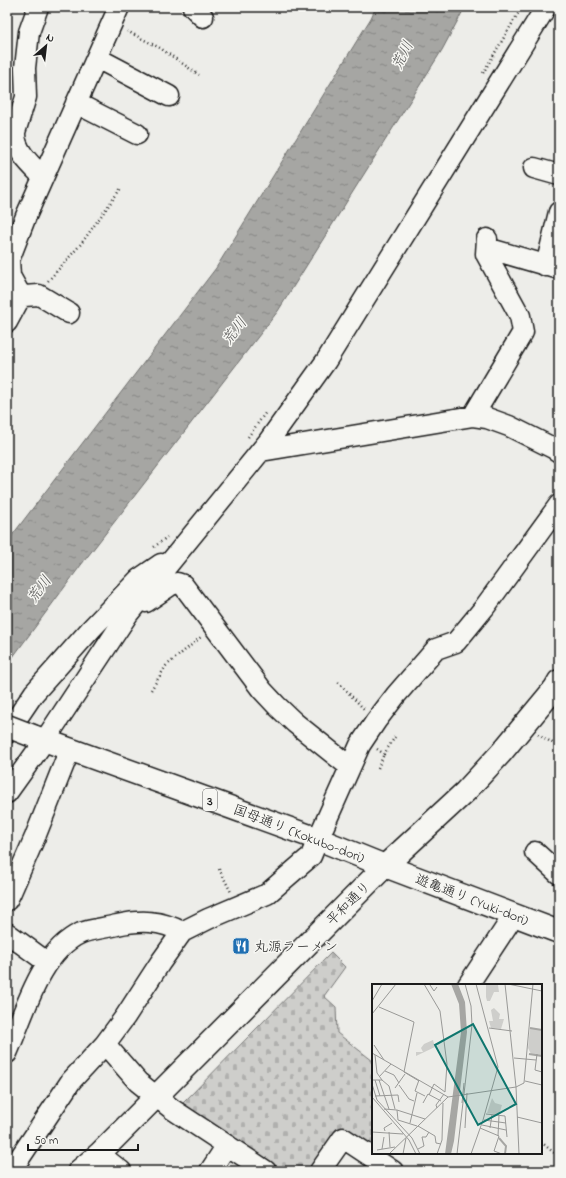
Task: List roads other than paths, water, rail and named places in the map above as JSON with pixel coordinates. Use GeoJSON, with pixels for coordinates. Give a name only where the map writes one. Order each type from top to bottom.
{"type":"FeatureCollection","features":[{"type":"Feature","properties":{"kind":"main road","name":"平和通り"},"geometry":{"type":"LineString","coordinates":[[79,1171],[99,1154],[385,866],[465,792],[525,725],[559,681]]}},
{"type":"Feature","properties":{"kind":"main road","name":"3"},"geometry":{"type":"LineString","coordinates":[[7,726],[39,738]]}},
{"type":"Feature","properties":{"kind":"main road","name":"国母通り (Kokubo-dori)"},"geometry":{"type":"LineString","coordinates":[[39,738],[318,838],[385,866]]}},
{"type":"Feature","properties":{"kind":"main road","name":"遊亀通り (Yuki-dori)"},"geometry":{"type":"LineString","coordinates":[[385,866],[559,932]]}},
{"type":"Feature","properties":{"kind":"street"},"geometry":{"type":"LineString","coordinates":[[38,7],[29,32],[25,68],[26,97],[15,132],[11,136],[28,162],[43,177]]}},
{"type":"Feature","properties":{"kind":"street"},"geometry":{"type":"LineString","coordinates":[[7,794],[39,738],[128,614],[228,492],[253,446],[326,361],[546,7]]}},
{"type":"Feature","properties":{"kind":"street"},"geometry":{"type":"LineString","coordinates":[[69,313],[22,296],[10,276],[10,260],[26,216],[97,58],[112,13]]}},
{"type":"Feature","properties":{"kind":"street"},"geometry":{"type":"LineString","coordinates":[[97,58],[169,96]]}},
{"type":"Feature","properties":{"kind":"street"},"geometry":{"type":"LineString","coordinates":[[76,104],[137,134]]}},
{"type":"Feature","properties":{"kind":"street"},"geometry":{"type":"LineString","coordinates":[[534,168],[559,175]]}},
{"type":"Feature","properties":{"kind":"street"},"geometry":{"type":"LineString","coordinates":[[473,416],[522,332],[520,316],[486,254],[487,244],[553,268],[558,221]]}},
{"type":"Feature","properties":{"kind":"street"},"geometry":{"type":"LineString","coordinates":[[7,322],[22,296]]}},
{"type":"Feature","properties":{"kind":"street"},"geometry":{"type":"LineString","coordinates":[[253,446],[473,416],[488,418],[510,426],[559,452]]}},
{"type":"Feature","properties":{"kind":"street"},"geometry":{"type":"LineString","coordinates":[[11,1171],[71,1081],[105,1044],[125,1018],[160,963],[182,932],[208,919],[267,894],[311,856],[360,745],[376,721],[396,695],[436,649],[456,642],[484,608],[559,505]]}},
{"type":"Feature","properties":{"kind":"street"},"geometry":{"type":"LineString","coordinates":[[7,733],[34,693],[133,584],[178,552]]}},
{"type":"Feature","properties":{"kind":"street"},"geometry":{"type":"LineString","coordinates":[[128,614],[171,585],[177,583],[183,585],[262,690],[295,722],[350,767]]}},
{"type":"Feature","properties":{"kind":"street"},"geometry":{"type":"LineString","coordinates":[[7,900],[36,837],[70,749]]}},
{"type":"Feature","properties":{"kind":"street"},"geometry":{"type":"LineString","coordinates":[[535,852],[559,874]]}},
{"type":"Feature","properties":{"kind":"street"},"geometry":{"type":"LineString","coordinates":[[469,984],[514,915]]}},
{"type":"Feature","properties":{"kind":"street"},"geometry":{"type":"LineString","coordinates":[[7,1053],[27,1003],[48,963],[65,943],[82,933],[128,923],[147,922],[172,926],[182,932]]}},
{"type":"Feature","properties":{"kind":"street"},"geometry":{"type":"LineString","coordinates":[[7,933],[48,963]]}},
{"type":"Feature","properties":{"kind":"street"},"geometry":{"type":"LineString","coordinates":[[105,1044],[138,1082],[172,1108],[266,1171]]}},
{"type":"Feature","properties":{"kind":"street"},"geometry":{"type":"LineString","coordinates":[[320,1171],[343,1138],[393,1171]]}},
{"type":"Feature","properties":{"kind":"street"},"geometry":{"type":"LineString","coordinates":[[210,1171],[227,1145]]}},
{"type":"Feature","properties":{"kind":"street"},"geometry":{"type":"LineString","coordinates":[[99,1154],[121,1171]]}},
{"type":"Feature","properties":{"kind":"water","name":"荒川"},"geometry":{"type":"Polygon","coordinates":[[[376,7],[465,7],[442,50],[278,311],[81,565],[7,665],[7,542],[216,268],[371,18],[376,7]]]}},
{"type":"Feature","properties":{"kind":"place","name":"丸源ラーメン"},"geometry":{"type":"Point","coordinates":[241,946]}}]}
